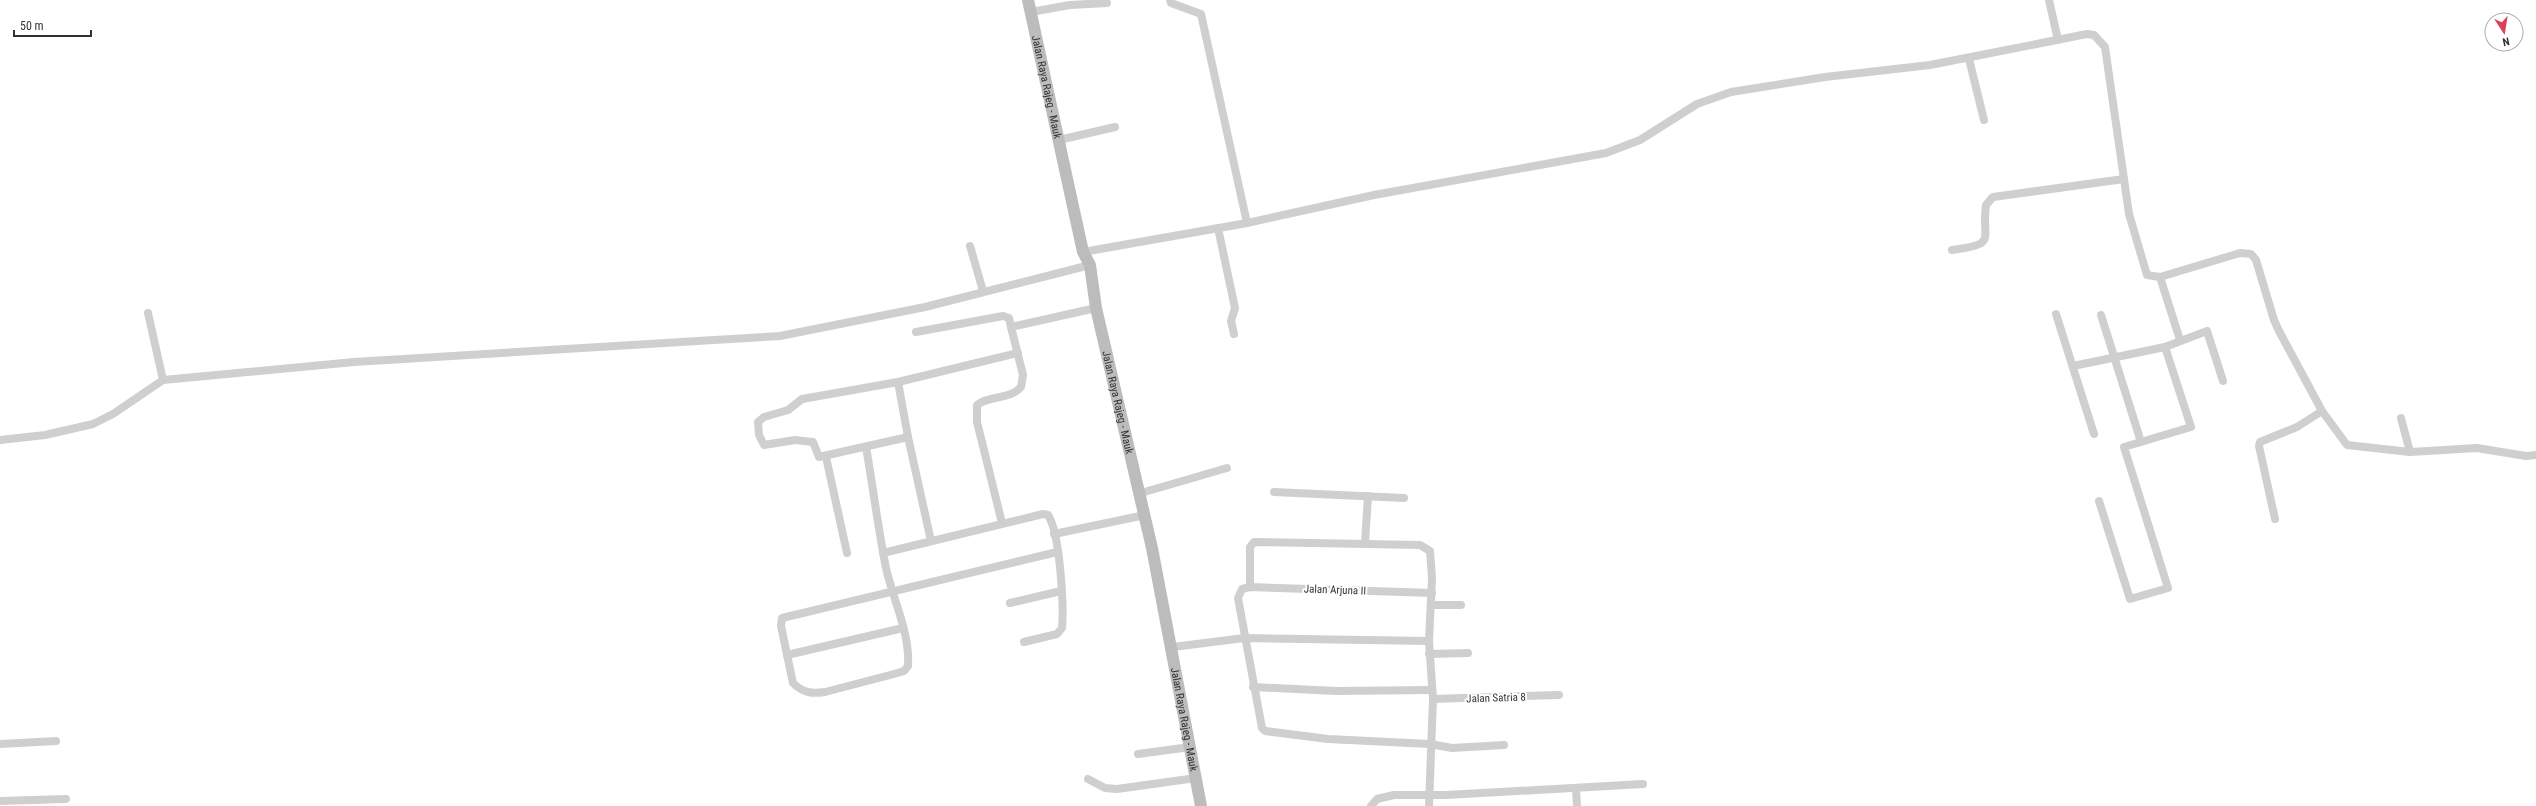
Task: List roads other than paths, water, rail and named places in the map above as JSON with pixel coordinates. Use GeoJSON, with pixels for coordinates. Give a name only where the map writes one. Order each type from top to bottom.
{"type":"FeatureCollection","features":[{"type":"Feature","properties":{"kind":"main road","name":"Jalan Raya Rajeg - Mauk"},"geometry":{"type":"LineString","coordinates":[[1028,0],[1084,252],[1090,265],[1096,308],[1145,515],[1173,647],[1201,806]]}},
{"type":"Feature","properties":{"kind":"street"},"geometry":{"type":"LineString","coordinates":[[1170,0],[1171,3],[1200,14],[1248,223]]}},
{"type":"Feature","properties":{"kind":"street"},"geometry":{"type":"LineString","coordinates":[[2049,0],[2058,40]]}},
{"type":"Feature","properties":{"kind":"street"},"geometry":{"type":"LineString","coordinates":[[1031,12],[1064,5],[1107,3]]}},
{"type":"Feature","properties":{"kind":"street"},"geometry":{"type":"LineString","coordinates":[[1084,252],[1248,223],[1374,195],[1606,153],[1640,140],[1697,104],[1731,92],[1969,58],[2087,34],[2094,35],[2105,47],[2129,214],[2144,272],[2147,275],[2160,277],[2240,253],[2251,254],[2256,260],[2274,320],[2322,412],[2347,445],[2410,452],[2477,448],[2526,456],[2536,455]]}},
{"type":"Feature","properties":{"kind":"street"},"geometry":{"type":"LineString","coordinates":[[1969,58],[1984,120]]}},
{"type":"Feature","properties":{"kind":"street"},"geometry":{"type":"LineString","coordinates":[[1060,140],[1115,127]]}},
{"type":"Feature","properties":{"kind":"street"},"geometry":{"type":"LineString","coordinates":[[1952,250],[1973,247],[1982,243],[1987,234],[1986,204],[1993,197],[2124,179]]}},
{"type":"Feature","properties":{"kind":"street"},"geometry":{"type":"LineString","coordinates":[[1218,228],[1235,308],[1231,321],[1234,334]]}},
{"type":"Feature","properties":{"kind":"street"},"geometry":{"type":"LineString","coordinates":[[970,246],[983,291]]}},
{"type":"Feature","properties":{"kind":"street"},"geometry":{"type":"LineString","coordinates":[[0,440],[44,435],[93,424],[113,414],[163,380],[354,362],[780,336],[925,307],[1090,265]]}},
{"type":"Feature","properties":{"kind":"street"},"geometry":{"type":"LineString","coordinates":[[2160,277],[2180,340]]}},
{"type":"Feature","properties":{"kind":"street"},"geometry":{"type":"LineString","coordinates":[[1012,327],[1096,308]]}},
{"type":"Feature","properties":{"kind":"street"},"geometry":{"type":"LineString","coordinates":[[148,313],[163,380]]}},
{"type":"Feature","properties":{"kind":"street"},"geometry":{"type":"LineString","coordinates":[[2056,314],[2094,434]]}},
{"type":"Feature","properties":{"kind":"street"},"geometry":{"type":"LineString","coordinates":[[2101,315],[2141,442]]}},
{"type":"Feature","properties":{"kind":"street"},"geometry":{"type":"LineString","coordinates":[[916,332],[1003,316],[1008,318],[1012,327],[1023,375],[1021,387],[1012,394],[981,402],[975,409],[1002,523]]}},
{"type":"Feature","properties":{"kind":"street"},"geometry":{"type":"LineString","coordinates":[[2072,366],[2165,346],[2207,332],[2223,381]]}},
{"type":"Feature","properties":{"kind":"street"},"geometry":{"type":"LineString","coordinates":[[2099,501],[2130,600],[2168,588],[2124,447],[2191,427],[2165,346]]}},
{"type":"Feature","properties":{"kind":"street"},"geometry":{"type":"LineString","coordinates":[[908,437],[826,457],[817,455],[813,442],[795,440],[764,445],[759,435],[758,422],[764,417],[788,410],[802,399],[898,382],[1018,353]]}},
{"type":"Feature","properties":{"kind":"street"},"geometry":{"type":"LineString","coordinates":[[898,382],[908,437],[931,541]]}},
{"type":"Feature","properties":{"kind":"street"},"geometry":{"type":"LineString","coordinates":[[2275,519],[2259,446],[2260,442],[2297,427],[2322,412]]}},
{"type":"Feature","properties":{"kind":"street"},"geometry":{"type":"LineString","coordinates":[[2401,418],[2410,452]]}},
{"type":"Feature","properties":{"kind":"street"},"geometry":{"type":"LineString","coordinates":[[866,447],[883,553],[893,593],[903,628],[908,666],[904,671],[825,692],[805,692],[793,683],[780,622],[782,618],[893,593],[1057,552]]}},
{"type":"Feature","properties":{"kind":"street"},"geometry":{"type":"LineString","coordinates":[[826,457],[848,553]]}},
{"type":"Feature","properties":{"kind":"street"},"geometry":{"type":"LineString","coordinates":[[1140,493],[1227,468]]}},
{"type":"Feature","properties":{"kind":"street"},"geometry":{"type":"LineString","coordinates":[[1274,492],[1404,498]]}},
{"type":"Feature","properties":{"kind":"street"},"geometry":{"type":"LineString","coordinates":[[1365,543],[1368,496]]}},
{"type":"Feature","properties":{"kind":"street"},"geometry":{"type":"LineString","coordinates":[[883,553],[1002,523],[1043,514],[1048,515],[1054,534],[1062,592],[1061,632],[1024,642]]}},
{"type":"Feature","properties":{"kind":"street"},"geometry":{"type":"LineString","coordinates":[[1054,534],[1145,515]]}},
{"type":"Feature","properties":{"kind":"street"},"geometry":{"type":"LineString","coordinates":[[1250,587],[1250,547],[1254,542],[1420,544],[1427,548],[1432,560],[1432,605],[1429,641],[1433,699],[1430,744],[1429,806]]}},
{"type":"Feature","properties":{"kind":"street","name":"Jalan Arjuna II"},"geometry":{"type":"LineString","coordinates":[[1244,638],[1238,598],[1239,592],[1250,587],[1432,594]]}},
{"type":"Feature","properties":{"kind":"street"},"geometry":{"type":"LineString","coordinates":[[1010,604],[1062,592]]}},
{"type":"Feature","properties":{"kind":"street"},"geometry":{"type":"LineString","coordinates":[[1432,605],[1461,605]]}},
{"type":"Feature","properties":{"kind":"street"},"geometry":{"type":"LineString","coordinates":[[787,655],[903,628]]}},
{"type":"Feature","properties":{"kind":"street"},"geometry":{"type":"LineString","coordinates":[[1244,638],[1259,722],[1266,731],[1328,739],[1430,744],[1452,748],[1504,745]]}},
{"type":"Feature","properties":{"kind":"street"},"geometry":{"type":"LineString","coordinates":[[1173,647],[1244,638],[1429,641]]}},
{"type":"Feature","properties":{"kind":"street"},"geometry":{"type":"LineString","coordinates":[[1430,654],[1468,654]]}},
{"type":"Feature","properties":{"kind":"street"},"geometry":{"type":"LineString","coordinates":[[1253,687],[1336,691],[1432,690]]}},
{"type":"Feature","properties":{"kind":"street","name":"Jalan Satria 8"},"geometry":{"type":"LineString","coordinates":[[1433,699],[1559,695]]}},
{"type":"Feature","properties":{"kind":"street"},"geometry":{"type":"LineString","coordinates":[[0,744],[56,741]]}},
{"type":"Feature","properties":{"kind":"street"},"geometry":{"type":"LineString","coordinates":[[1138,754],[1190,746]]}},
{"type":"Feature","properties":{"kind":"street"},"geometry":{"type":"LineString","coordinates":[[1088,778],[1105,788],[1117,789],[1179,782],[1196,778]]}},
{"type":"Feature","properties":{"kind":"street"},"geometry":{"type":"LineString","coordinates":[[1371,806],[1377,799],[1384,796],[1576,789],[1643,784]]}},
{"type":"Feature","properties":{"kind":"street"},"geometry":{"type":"LineString","coordinates":[[1576,789],[1576,806]]}},
{"type":"Feature","properties":{"kind":"street"},"geometry":{"type":"LineString","coordinates":[[0,801],[66,799]]}}]}
